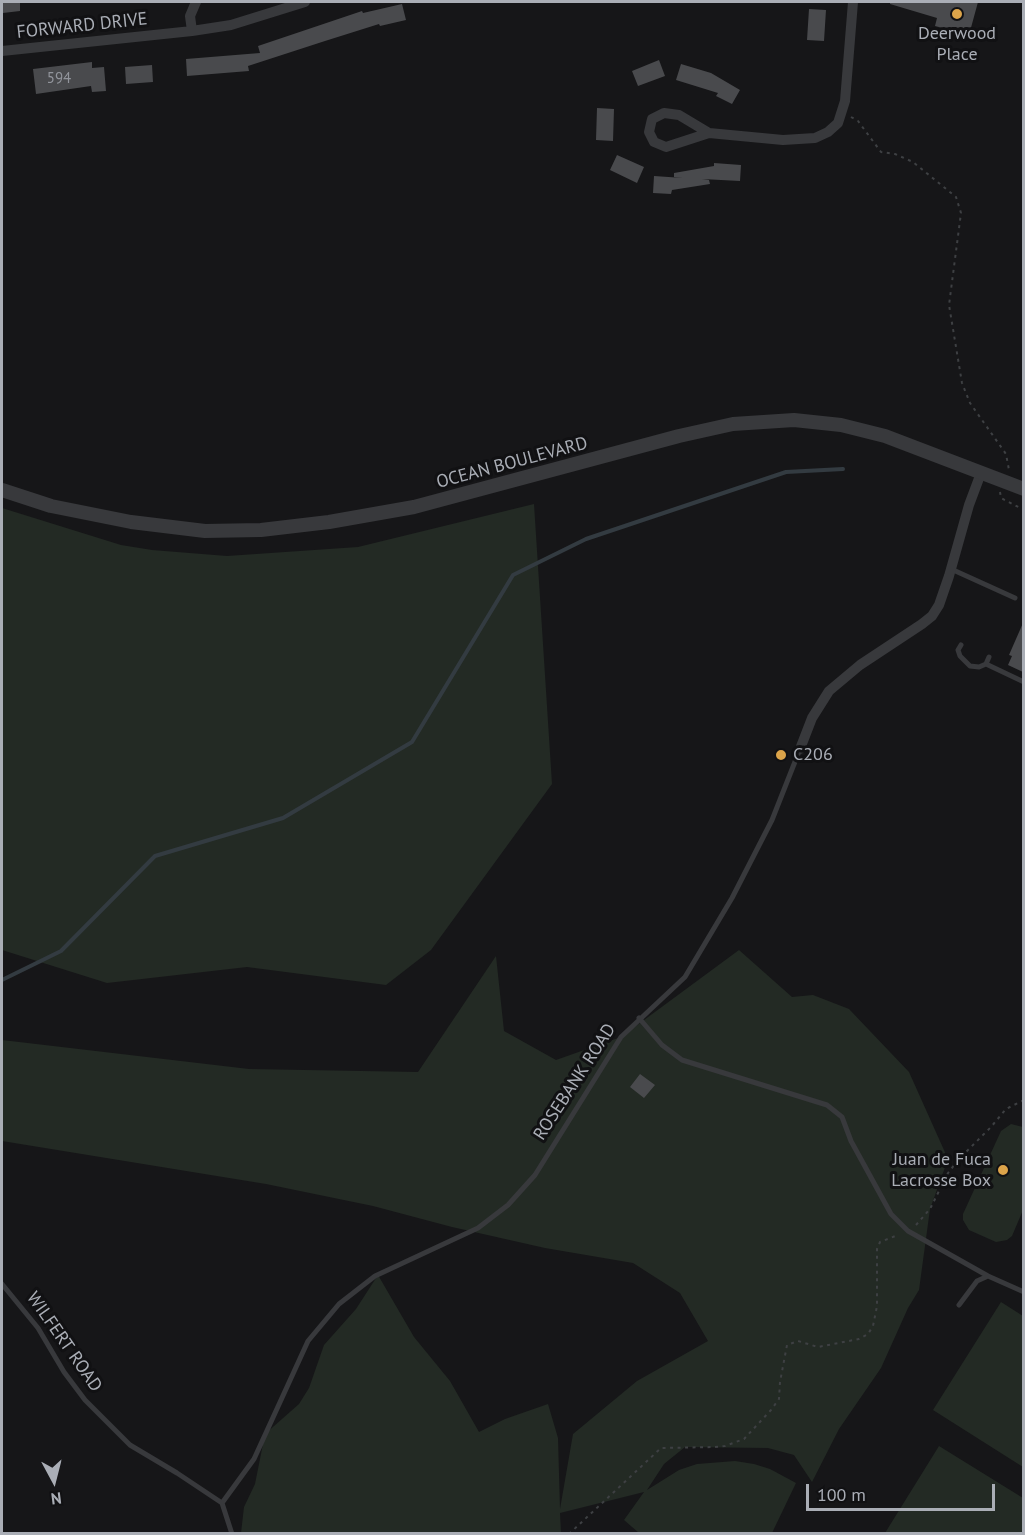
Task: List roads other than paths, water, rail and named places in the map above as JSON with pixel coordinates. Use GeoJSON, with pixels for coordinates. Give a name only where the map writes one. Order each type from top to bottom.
{"type":"FeatureCollection","features":[{"type":"Feature","properties":{"kind":"street"},"geometry":{"type":"LineString","coordinates":[[192,31],[190,16],[196,2]]}},
{"type":"Feature","properties":{"kind":"street","name":"FORWARD DRIVE"},"geometry":{"type":"LineString","coordinates":[[2,51],[231,25],[305,2]]}},
{"type":"Feature","properties":{"kind":"street"},"geometry":{"type":"LineString","coordinates":[[709,133],[666,147],[654,142],[649,132],[652,119],[657,115],[671,113],[709,133],[783,140],[815,138],[828,132],[838,123],[843,112],[847,89],[853,2]]}},
{"type":"Feature","properties":{"kind":"street","name":"OCEAN BOULEVARD"},"geometry":{"type":"LineString","coordinates":[[2,490],[51,506],[131,522],[205,531],[261,530],[329,522],[414,507],[732,424],[794,420],[841,425],[885,436],[1023,489]]}},
{"type":"Feature","properties":{"kind":"street","name":"ROSEBANK ROAD"},"geometry":{"type":"LineString","coordinates":[[800,749],[812,718],[829,691],[860,665],[932,616],[939,605],[966,514],[981,473]]}},
{"type":"Feature","properties":{"kind":"lane"},"geometry":{"type":"LineString","coordinates":[[951,569],[1015,598]]}},
{"type":"Feature","properties":{"kind":"lane"},"geometry":{"type":"LineString","coordinates":[[961,645],[958,650],[964,662],[970,666],[979,667],[986,664],[989,657]]}},
{"type":"Feature","properties":{"kind":"lane"},"geometry":{"type":"LineString","coordinates":[[986,664],[1023,682]]}},
{"type":"Feature","properties":{"kind":"lane","name":"ROSEBANK ROAD"},"geometry":{"type":"LineString","coordinates":[[222,1503],[254,1459],[308,1341],[339,1304],[375,1276],[478,1228],[508,1204],[535,1175],[615,1046],[639,1018],[686,977],[732,898],[772,820],[800,749]]}},
{"type":"Feature","properties":{"kind":"lane"},"geometry":{"type":"LineString","coordinates":[[639,1018],[662,1045],[682,1060],[827,1105],[842,1117],[851,1141],[891,1214],[908,1231],[988,1276],[1022,1291],[1023,1284]]}},
{"type":"Feature","properties":{"kind":"lane"},"geometry":{"type":"LineString","coordinates":[[959,1305],[977,1281],[988,1276]]}},
{"type":"Feature","properties":{"kind":"lane","name":"WILFERT ROAD"},"geometry":{"type":"LineString","coordinates":[[2,1284],[38,1328],[64,1372],[85,1401],[130,1445],[222,1503]]}},
{"type":"Feature","properties":{"kind":"lane"},"geometry":{"type":"LineString","coordinates":[[222,1503],[231,1533]]}},
{"type":"Feature","properties":{"kind":"waterway"},"geometry":{"type":"LineString","coordinates":[[2,980],[61,951],[155,856],[283,818],[412,742],[513,575],[586,539],[786,472],[843,469]]}},
{"type":"Feature","properties":{"kind":"place","name":"Deerwood Place"},"geometry":{"type":"Point","coordinates":[957,14]}},
{"type":"Feature","properties":{"kind":"place","name":"C206"},"geometry":{"type":"Point","coordinates":[781,755]}},
{"type":"Feature","properties":{"kind":"place","name":"Juan de Fuca Lacrosse Box"},"geometry":{"type":"Point","coordinates":[1003,1170]}}]}
